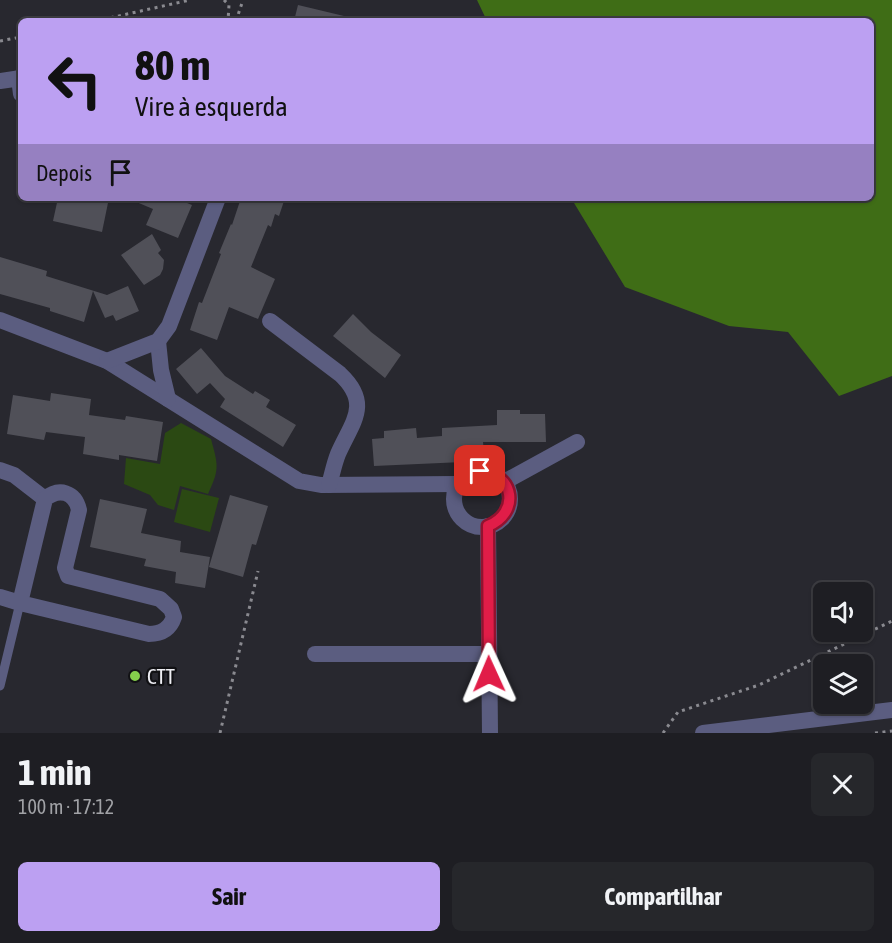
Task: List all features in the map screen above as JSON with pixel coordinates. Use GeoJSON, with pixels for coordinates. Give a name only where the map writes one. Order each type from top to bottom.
{"type":"FeatureCollection","features":[{"type":"Feature","properties":{"kind":"street"},"geometry":{"type":"LineString","coordinates":[[0,81],[18,83]]}},
{"type":"Feature","properties":{"kind":"street"},"geometry":{"type":"LineString","coordinates":[[107,361],[158,341],[169,326],[217,201]]}},
{"type":"Feature","properties":{"kind":"street"},"geometry":{"type":"LineString","coordinates":[[0,320],[107,361],[293,479],[313,485],[458,484]]}},
{"type":"Feature","properties":{"kind":"street"},"geometry":{"type":"LineString","coordinates":[[270,321],[348,381],[356,397],[358,411],[339,452],[329,485]]}},
{"type":"Feature","properties":{"kind":"street"},"geometry":{"type":"LineString","coordinates":[[158,341],[161,370],[168,399]]}},
{"type":"Feature","properties":{"kind":"street"},"geometry":{"type":"LineString","coordinates":[[504,482],[577,442]]}},
{"type":"Feature","properties":{"kind":"street"},"geometry":{"type":"LineString","coordinates":[[0,470],[14,474],[45,500]]}},
{"type":"Feature","properties":{"kind":"street"},"geometry":{"type":"LineString","coordinates":[[480,471],[489,472],[504,482],[508,490],[508,508],[497,522],[488,526],[479,526],[463,519],[454,502],[458,484],[464,477],[480,471]]}},
{"type":"Feature","properties":{"kind":"street"},"geometry":{"type":"LineString","coordinates":[[0,597],[20,603],[149,634],[161,633],[172,622],[173,612],[168,604],[160,599],[70,578],[66,574],[65,568],[79,513],[72,496],[65,492],[58,492],[45,500],[20,603]]}},
{"type":"Feature","properties":{"kind":"street"},"geometry":{"type":"LineString","coordinates":[[488,526],[490,733]]}},
{"type":"Feature","properties":{"kind":"street"},"geometry":{"type":"LineString","coordinates":[[315,654],[489,654]]}},
{"type":"Feature","properties":{"kind":"street"},"geometry":{"type":"LineString","coordinates":[[703,733],[892,710]]}},
{"type":"Feature","properties":{"kind":"lane"},"geometry":{"type":"LineString","coordinates":[[0,686],[20,603]]}},
{"type":"Feature","properties":{"kind":"path"},"geometry":{"type":"LineString","coordinates":[[109,18],[190,0]]}},
{"type":"Feature","properties":{"kind":"path"},"geometry":{"type":"LineString","coordinates":[[224,0],[229,5],[228,18]]}},
{"type":"Feature","properties":{"kind":"path"},"geometry":{"type":"LineString","coordinates":[[237,18],[243,0]]}},
{"type":"Feature","properties":{"kind":"path"},"geometry":{"type":"LineString","coordinates":[[0,42],[18,38]]}},
{"type":"Feature","properties":{"kind":"path"},"geometry":{"type":"LineString","coordinates":[[220,733],[258,571]]}},
{"type":"Feature","properties":{"kind":"path"},"geometry":{"type":"LineString","coordinates":[[663,733],[678,712],[759,685],[892,621]]}},
{"type":"Feature","properties":{"kind":"path"},"geometry":{"type":"LineString","coordinates":[[875,733],[892,731]]}},
{"type":"Feature","properties":{"kind":"green space"},"geometry":{"type":"Polygon","coordinates":[[[477,0],[892,0],[892,376],[839,396],[788,332],[729,326],[625,287],[573,201],[874,201],[874,18],[486,18],[477,0]]]}},
{"type":"Feature","properties":{"kind":"green space"},"geometry":{"type":"Polygon","coordinates":[[[181,423],[211,439],[217,467],[215,479],[208,494],[180,486],[174,510],[158,505],[150,495],[124,484],[126,458],[160,464],[165,433],[181,423]]]}},
{"type":"Feature","properties":{"kind":"green space"},"geometry":{"type":"Polygon","coordinates":[[[182,489],[219,498],[210,532],[174,522],[182,489]]]}},
{"type":"Feature","properties":{"kind":"building"},"geometry":{"type":"Polygon","coordinates":[[[298,5],[344,16],[344,18],[295,18],[298,5]]]}},
{"type":"Feature","properties":{"kind":"building"},"geometry":{"type":"Polygon","coordinates":[[[57,201],[108,201],[102,232],[53,221],[57,201]]]}},
{"type":"Feature","properties":{"kind":"building"},"geometry":{"type":"Polygon","coordinates":[[[134,201],[182,201],[192,205],[178,238],[146,225],[153,209],[134,201]]]}},
{"type":"Feature","properties":{"kind":"building"},"geometry":{"type":"Polygon","coordinates":[[[240,201],[284,201],[279,216],[275,214],[271,227],[268,225],[251,267],[275,279],[258,319],[229,307],[217,340],[190,330],[199,302],[202,303],[221,254],[219,253],[240,201]]]}},
{"type":"Feature","properties":{"kind":"building"},"geometry":{"type":"Polygon","coordinates":[[[152,234],[161,250],[158,253],[164,260],[163,269],[160,275],[144,285],[121,255],[152,234]]]}},
{"type":"Feature","properties":{"kind":"building"},"geometry":{"type":"Polygon","coordinates":[[[0,257],[47,271],[46,276],[107,295],[128,286],[139,311],[116,321],[113,315],[105,318],[93,291],[84,322],[50,311],[50,308],[0,294],[0,257]]]}},
{"type":"Feature","properties":{"kind":"building"},"geometry":{"type":"Polygon","coordinates":[[[353,314],[371,332],[401,355],[385,378],[333,336],[353,314]]]}},
{"type":"Feature","properties":{"kind":"building"},"geometry":{"type":"Polygon","coordinates":[[[201,348],[225,376],[253,394],[255,391],[270,400],[266,407],[296,425],[283,447],[220,407],[225,399],[210,383],[197,394],[176,369],[201,348]]]}},
{"type":"Feature","properties":{"kind":"building"},"geometry":{"type":"Polygon","coordinates":[[[51,393],[91,399],[89,415],[125,420],[126,416],[163,422],[157,461],[119,455],[119,460],[83,454],[85,437],[46,432],[44,440],[7,434],[13,395],[50,401],[51,393]]]}},
{"type":"Feature","properties":{"kind":"building"},"geometry":{"type":"Polygon","coordinates":[[[497,410],[520,410],[520,414],[545,414],[546,442],[483,442],[485,461],[374,466],[372,439],[384,438],[384,431],[416,428],[417,438],[442,436],[442,428],[497,425],[497,410]]]}},
{"type":"Feature","properties":{"kind":"building"},"geometry":{"type":"Polygon","coordinates":[[[230,495],[268,506],[256,545],[252,544],[243,577],[209,567],[230,495]]]}},
{"type":"Feature","properties":{"kind":"building"},"geometry":{"type":"Polygon","coordinates":[[[100,499],[147,509],[141,533],[181,541],[180,552],[210,557],[205,588],[175,583],[176,572],[144,566],[146,559],[90,547],[100,499]]]}},
{"type":"Feature","properties":{"kind":"place","name":"CTT"},"geometry":{"type":"Point","coordinates":[135,676]}},
{"type":"Feature","properties":{"kind":"route"},"geometry":{"type":"LineString","coordinates":[[480,471],[498,476],[504,482],[510,499],[504,516],[488,526],[489,674]]}}]}
